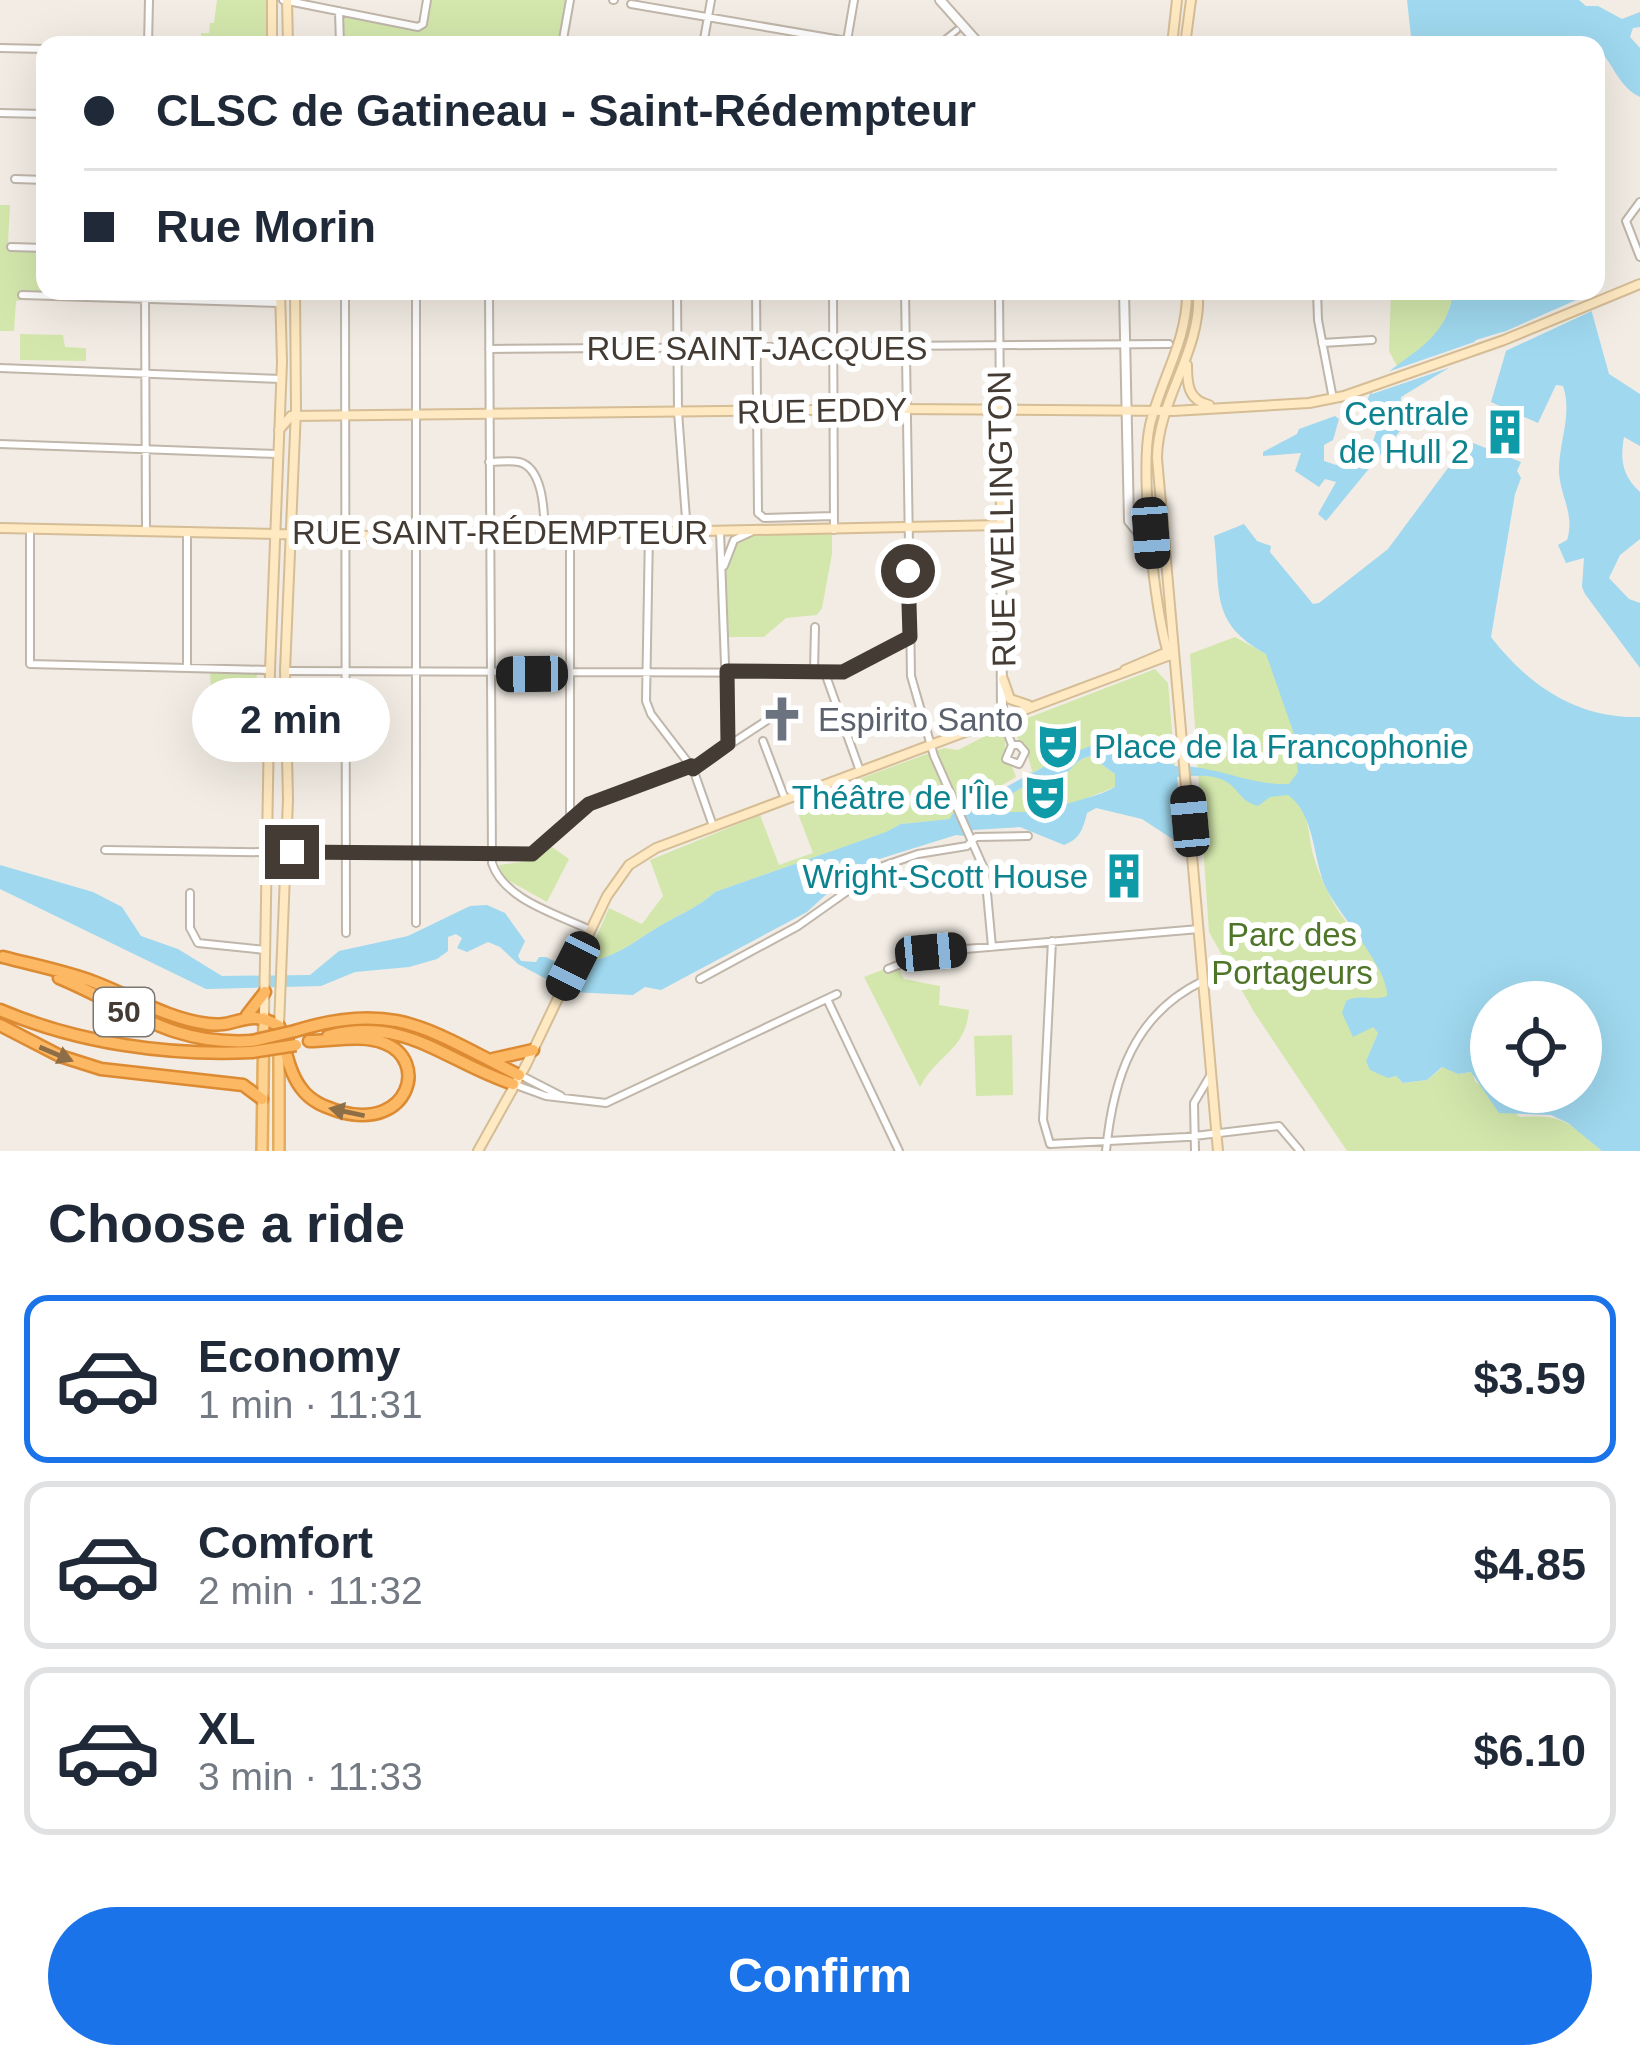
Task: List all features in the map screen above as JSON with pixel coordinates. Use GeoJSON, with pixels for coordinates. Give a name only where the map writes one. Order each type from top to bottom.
{"type":"FeatureCollection","features":[{"type":"Feature","properties":{"kind":"highway"},"geometry":{"type":"LineString","coordinates":[[2,956],[87,980],[192,1021],[220,1025],[247,1015],[264,1017],[279,1026],[298,1084],[316,1103],[367,1116],[390,1110],[402,1097],[407,1071],[391,1046],[371,1040],[300,1039]]}},
{"type":"Feature","properties":{"kind":"highway","name":"50"},"geometry":{"type":"LineString","coordinates":[[2,956],[81,987],[163,1030],[252,1046]]}},
{"type":"Feature","properties":{"kind":"highway"},"geometry":{"type":"LineString","coordinates":[[247,1015],[262,996]]}},
{"type":"Feature","properties":{"kind":"highway","name":"50"},"geometry":{"type":"LineString","coordinates":[[0,1010],[95,1040],[176,1049],[252,1046],[365,1030],[404,1034],[516,1079]]}},
{"type":"Feature","properties":{"kind":"highway","name":"50"},"geometry":{"type":"LineString","coordinates":[[300,1039],[343,1018],[394,1018],[433,1030],[516,1079]]}},
{"type":"Feature","properties":{"kind":"highway"},"geometry":{"type":"LineString","coordinates":[[0,1024],[52,1053],[94,1067],[243,1085],[262,1099]]}},
{"type":"Feature","properties":{"kind":"highway"},"geometry":{"type":"LineString","coordinates":[[490,1060],[533,1050]]}},
{"type":"Feature","properties":{"kind":"main road"},"geometry":{"type":"LineString","coordinates":[[272,0],[272,36]]}},
{"type":"Feature","properties":{"kind":"main road"},"geometry":{"type":"LineString","coordinates":[[286,0],[288,36]]}},
{"type":"Feature","properties":{"kind":"main road"},"geometry":{"type":"LineString","coordinates":[[1173,36],[1177,0]]}},
{"type":"Feature","properties":{"kind":"main road"},"geometry":{"type":"LineString","coordinates":[[1187,36],[1191,0]]}},
{"type":"Feature","properties":{"kind":"main road","name":"RUE EDDY"},"geometry":{"type":"LineString","coordinates":[[1605,297],[1640,284]]}},
{"type":"Feature","properties":{"kind":"main road"},"geometry":{"type":"LineString","coordinates":[[279,1151],[295,300]]}},
{"type":"Feature","properties":{"kind":"main road"},"geometry":{"type":"LineString","coordinates":[[1186,300],[1183,334],[1160,410],[1157,447],[1171,653],[1185,759],[1218,1151]]}},
{"type":"Feature","properties":{"kind":"main road"},"geometry":{"type":"LineString","coordinates":[[1171,653],[1155,589],[1148,439],[1187,358],[1197,326],[1198,300]]}},
{"type":"Feature","properties":{"kind":"main road","name":"RUE EDDY"},"geometry":{"type":"LineString","coordinates":[[296,416],[1160,410],[1333,399],[1504,340],[1597,300]]}},
{"type":"Feature","properties":{"kind":"main road"},"geometry":{"type":"LineString","coordinates":[[262,1151],[280,303]]}},
{"type":"Feature","properties":{"kind":"main road"},"geometry":{"type":"LineString","coordinates":[[1187,358],[1192,395],[1202,403],[1225,408]]}},
{"type":"Feature","properties":{"kind":"main road","name":"RUE WELLINGTON"},"geometry":{"type":"LineString","coordinates":[[1000,410],[1001,525]]}},
{"type":"Feature","properties":{"kind":"main road"},"geometry":{"type":"LineString","coordinates":[[279,430],[286,418],[296,416]]}},
{"type":"Feature","properties":{"kind":"main road","name":"RUE SAINT-RÉDEMPTEUR"},"geometry":{"type":"LineString","coordinates":[[0,528],[416,537],[1001,525]]}},
{"type":"Feature","properties":{"kind":"main road"},"geometry":{"type":"LineString","coordinates":[[478,1151],[612,887],[629,865],[656,848],[1171,653]]}},
{"type":"Feature","properties":{"kind":"main road"},"geometry":{"type":"LineString","coordinates":[[1003,680],[1014,704],[1035,705]]}},
{"type":"Feature","properties":{"kind":"street"},"geometry":{"type":"LineString","coordinates":[[148,36],[149,0]]}},
{"type":"Feature","properties":{"kind":"street"},"geometry":{"type":"LineString","coordinates":[[286,0],[421,26],[427,0]]}},
{"type":"Feature","properties":{"kind":"street"},"geometry":{"type":"LineString","coordinates":[[564,36],[570,0]]}},
{"type":"Feature","properties":{"kind":"street"},"geometry":{"type":"LineString","coordinates":[[705,36],[711,0]]}},
{"type":"Feature","properties":{"kind":"street"},"geometry":{"type":"LineString","coordinates":[[848,36],[854,0]]}},
{"type":"Feature","properties":{"kind":"street"},"geometry":{"type":"LineString","coordinates":[[940,0],[972,36]]}},
{"type":"Feature","properties":{"kind":"street"},"geometry":{"type":"LineString","coordinates":[[631,4],[808,36]]}},
{"type":"Feature","properties":{"kind":"street"},"geometry":{"type":"LineString","coordinates":[[339,11],[340,36]]}},
{"type":"Feature","properties":{"kind":"street"},"geometry":{"type":"LineString","coordinates":[[949,36],[956,30]]}},
{"type":"Feature","properties":{"kind":"street"},"geometry":{"type":"LineString","coordinates":[[0,48],[36,49]]}},
{"type":"Feature","properties":{"kind":"street"},"geometry":{"type":"LineString","coordinates":[[0,113],[36,114]]}},
{"type":"Feature","properties":{"kind":"street"},"geometry":{"type":"LineString","coordinates":[[14,179],[36,180]]}},
{"type":"Feature","properties":{"kind":"street"},"geometry":{"type":"LineString","coordinates":[[1640,202],[1626,221],[1640,257]]}},
{"type":"Feature","properties":{"kind":"street"},"geometry":{"type":"LineString","coordinates":[[11,247],[36,248]]}},
{"type":"Feature","properties":{"kind":"street"},"geometry":{"type":"LineString","coordinates":[[22,295],[36,295]]}},
{"type":"Feature","properties":{"kind":"street"},"geometry":{"type":"LineString","coordinates":[[145,300],[146,530]]}},
{"type":"Feature","properties":{"kind":"street"},"geometry":{"type":"LineString","coordinates":[[229,300],[280,303]]}},
{"type":"Feature","properties":{"kind":"street"},"geometry":{"type":"LineString","coordinates":[[345,300],[346,933]]}},
{"type":"Feature","properties":{"kind":"street"},"geometry":{"type":"LineString","coordinates":[[416,300],[416,923]]}},
{"type":"Feature","properties":{"kind":"street"},"geometry":{"type":"LineString","coordinates":[[489,300],[491,856],[497,876],[512,892],[590,930]]}},
{"type":"Feature","properties":{"kind":"street"},"geometry":{"type":"LineString","coordinates":[[677,300],[678,412],[687,532]]}},
{"type":"Feature","properties":{"kind":"street"},"geometry":{"type":"LineString","coordinates":[[756,300],[759,516],[833,517]]}},
{"type":"Feature","properties":{"kind":"street"},"geometry":{"type":"LineString","coordinates":[[833,300],[834,530]]}},
{"type":"Feature","properties":{"kind":"street"},"geometry":{"type":"LineString","coordinates":[[905,300],[912,681],[931,746],[985,871],[992,947]]}},
{"type":"Feature","properties":{"kind":"street","name":"RUE WELLINGTON"},"geometry":{"type":"LineString","coordinates":[[999,300],[1000,410]]}},
{"type":"Feature","properties":{"kind":"street"},"geometry":{"type":"LineString","coordinates":[[1124,300],[1129,521],[1136,530],[1163,532]]}},
{"type":"Feature","properties":{"kind":"street"},"geometry":{"type":"LineString","coordinates":[[1318,300],[1333,399]]}},
{"type":"Feature","properties":{"kind":"street"},"geometry":{"type":"LineString","coordinates":[[1322,344],[1372,340]]}},
{"type":"Feature","properties":{"kind":"street","name":"RUE SAINT-JACQUES"},"geometry":{"type":"LineString","coordinates":[[489,349],[1169,344]]}},
{"type":"Feature","properties":{"kind":"street"},"geometry":{"type":"LineString","coordinates":[[0,368],[281,379]]}},
{"type":"Feature","properties":{"kind":"street"},"geometry":{"type":"LineString","coordinates":[[0,444],[278,454]]}},
{"type":"Feature","properties":{"kind":"street"},"geometry":{"type":"LineString","coordinates":[[489,461],[520,462],[530,469],[542,501],[545,533]]}},
{"type":"Feature","properties":{"kind":"street","name":"RUE WELLINGTON"},"geometry":{"type":"LineString","coordinates":[[1001,525],[1002,718],[1012,745]]}},
{"type":"Feature","properties":{"kind":"street"},"geometry":{"type":"LineString","coordinates":[[30,528],[30,664],[270,670]]}},
{"type":"Feature","properties":{"kind":"street"},"geometry":{"type":"LineString","coordinates":[[187,531],[187,668]]}},
{"type":"Feature","properties":{"kind":"street"},"geometry":{"type":"LineString","coordinates":[[722,575],[734,540],[754,531]]}},
{"type":"Feature","properties":{"kind":"street"},"geometry":{"type":"LineString","coordinates":[[649,532],[646,701],[692,768],[713,826]]}},
{"type":"Feature","properties":{"kind":"street"},"geometry":{"type":"LineString","coordinates":[[720,532],[728,744]]}},
{"type":"Feature","properties":{"kind":"street"},"geometry":{"type":"LineString","coordinates":[[570,533],[570,822]]}},
{"type":"Feature","properties":{"kind":"street"},"geometry":{"type":"LineString","coordinates":[[814,627],[814,673]]}},
{"type":"Feature","properties":{"kind":"street"},"geometry":{"type":"LineString","coordinates":[[285,671],[825,673],[843,672],[910,637]]}},
{"type":"Feature","properties":{"kind":"street"},"geometry":{"type":"LineString","coordinates":[[825,673],[860,771]]}},
{"type":"Feature","properties":{"kind":"street"},"geometry":{"type":"LineString","coordinates":[[105,850],[532,854],[589,804],[692,768],[766,721]]}},
{"type":"Feature","properties":{"kind":"street"},"geometry":{"type":"LineString","coordinates":[[763,741],[785,799]]}},
{"type":"Feature","properties":{"kind":"street"},"geometry":{"type":"LineString","coordinates":[[972,838],[1028,836]]}},
{"type":"Feature","properties":{"kind":"street"},"geometry":{"type":"LineString","coordinates":[[700,980],[798,926],[883,866],[918,854],[968,846],[972,838]]}},
{"type":"Feature","properties":{"kind":"street"},"geometry":{"type":"LineString","coordinates":[[190,892],[190,928],[198,944],[266,950]]}},
{"type":"Feature","properties":{"kind":"street"},"geometry":{"type":"LineString","coordinates":[[888,969],[921,954],[1199,929]]}},
{"type":"Feature","properties":{"kind":"street"},"geometry":{"type":"LineString","coordinates":[[1052,941],[1043,1120],[1050,1144],[1106,1147],[1279,1126],[1300,1151]]}},
{"type":"Feature","properties":{"kind":"street"},"geometry":{"type":"LineString","coordinates":[[1106,1147],[1114,1100],[1139,1034],[1173,996],[1203,981]]}},
{"type":"Feature","properties":{"kind":"street"},"geometry":{"type":"LineString","coordinates":[[516,1079],[564,1098],[609,1102],[837,994]]}},
{"type":"Feature","properties":{"kind":"street"},"geometry":{"type":"LineString","coordinates":[[827,999],[899,1151]]}},
{"type":"Feature","properties":{"kind":"street"},"geometry":{"type":"LineString","coordinates":[[1195,1151],[1194,1103],[1211,1075]]}},
{"type":"Feature","properties":{"kind":"green space"},"geometry":{"type":"Polygon","coordinates":[[[217,0],[268,0],[267,36],[201,36],[214,23],[217,0]]]}},
{"type":"Feature","properties":{"kind":"green space"},"geometry":{"type":"Polygon","coordinates":[[[427,0],[570,0],[564,36],[340,36],[339,11],[421,26],[427,0]]]}},
{"type":"Feature","properties":{"kind":"green space"},"geometry":{"type":"Polygon","coordinates":[[[0,205],[10,205],[8,242],[12,247],[36,248],[36,296],[16,301],[14,331],[0,331],[0,205]]]}},
{"type":"Feature","properties":{"kind":"green space"},"geometry":{"type":"Polygon","coordinates":[[[1391,300],[1452,300],[1434,336],[1417,353],[1397,366],[1389,351],[1391,300]]]}},
{"type":"Feature","properties":{"kind":"green space"},"geometry":{"type":"Polygon","coordinates":[[[20,334],[63,335],[65,347],[86,348],[86,361],[20,360],[20,334]]]}},
{"type":"Feature","properties":{"kind":"green space"},"geometry":{"type":"Polygon","coordinates":[[[832,530],[832,554],[817,615],[786,618],[764,637],[724,637],[725,569],[744,534],[832,530]]]}},
{"type":"Feature","properties":{"kind":"green space","name":"Parc des Portageurs"},"geometry":{"type":"Polygon","coordinates":[[[1235,637],[1266,654],[1274,669],[1299,764],[1296,800],[1306,819],[1317,867],[1336,907],[1376,961],[1386,984],[1387,996],[1378,1000],[1373,1027],[1378,1033],[1366,1061],[1403,1083],[1427,1080],[1443,1067],[1458,1074],[1470,1072],[1470,1113],[1515,1113],[1565,1122],[1602,1151],[1347,1151],[1254,1012],[1209,932],[1190,654],[1235,637]]]}},
{"type":"Feature","properties":{"kind":"green space"},"geometry":{"type":"Polygon","coordinates":[[[210,669],[257,670],[255,720],[212,719],[210,669]]]}},
{"type":"Feature","properties":{"kind":"green space"},"geometry":{"type":"Polygon","coordinates":[[[1155,669],[1168,683],[1175,766],[1166,759],[1126,760],[1096,744],[1026,775],[1032,771],[1026,748],[1010,730],[1012,724],[1155,669]]]}},
{"type":"Feature","properties":{"kind":"green space"},"geometry":{"type":"Polygon","coordinates":[[[999,729],[1016,777],[952,814],[951,819],[901,824],[715,892],[621,950],[591,961],[580,974],[609,908],[642,924],[663,896],[650,860],[760,815],[779,865],[813,853],[794,803],[944,748],[958,750],[999,729]]]}},
{"type":"Feature","properties":{"kind":"green space"},"geometry":{"type":"Polygon","coordinates":[[[1090,756],[1115,774],[1115,787],[1042,816],[1010,812],[1006,799],[1014,793],[1053,782],[1090,756]]]}},
{"type":"Feature","properties":{"kind":"green space"},"geometry":{"type":"Polygon","coordinates":[[[552,847],[569,859],[547,902],[504,878],[499,865],[536,860],[552,847]]]}},
{"type":"Feature","properties":{"kind":"green space"},"geometry":{"type":"Polygon","coordinates":[[[897,964],[904,979],[940,986],[939,1005],[969,1010],[962,1035],[920,1087],[864,977],[897,964]]]}},
{"type":"Feature","properties":{"kind":"green space"},"geometry":{"type":"Polygon","coordinates":[[[1012,1035],[1013,1095],[976,1096],[974,1036],[1012,1035]]]}},
{"type":"Feature","properties":{"kind":"water"},"geometry":{"type":"Polygon","coordinates":[[[1407,0],[1579,0],[1622,19],[1640,12],[1640,27],[1633,28],[1630,37],[1640,48],[1640,97],[1605,58],[1605,36],[1411,36],[1407,0]]]}},
{"type":"Feature","properties":{"kind":"water"},"geometry":{"type":"Polygon","coordinates":[[[1451,300],[1588,300],[1609,374],[1640,394],[1640,446],[1624,437],[1622,453],[1626,473],[1640,492],[1640,539],[1620,555],[1609,578],[1629,599],[1640,603],[1640,668],[1585,594],[1584,558],[1566,563],[1558,545],[1567,540],[1569,522],[1559,473],[1566,408],[1563,386],[1556,385],[1538,423],[1491,402],[1506,351],[1502,332],[1476,340],[1452,366],[1401,397],[1400,431],[1326,521],[1318,514],[1336,482],[1325,479],[1319,487],[1295,471],[1301,453],[1263,456],[1299,429],[1335,416],[1339,419],[1333,440],[1324,445],[1324,461],[1336,465],[1372,444],[1386,404],[1365,414],[1369,396],[1379,381],[1437,332],[1451,300]]]}},
{"type":"Feature","properties":{"kind":"water"},"geometry":{"type":"Polygon","coordinates":[[[1468,441],[1521,462],[1491,637],[1521,670],[1556,696],[1595,712],[1640,717],[1640,1151],[1602,1151],[1551,1115],[1499,1113],[1602,1113],[1602,981],[1470,981],[1470,1072],[1458,1074],[1442,1067],[1427,1080],[1403,1083],[1396,1076],[1388,1078],[1370,1070],[1366,1061],[1378,1033],[1373,1027],[1353,1037],[1342,1013],[1351,999],[1387,996],[1386,985],[1327,890],[1304,814],[1288,795],[1270,797],[1258,806],[1229,784],[1208,776],[1177,777],[1183,840],[1174,840],[1142,819],[1096,808],[1087,813],[1077,836],[1064,845],[1020,827],[973,830],[876,860],[844,878],[807,912],[661,990],[645,987],[633,995],[571,992],[488,942],[467,952],[457,948],[462,938],[456,934],[448,937],[448,951],[437,959],[409,967],[355,972],[321,986],[206,989],[0,889],[0,865],[93,892],[122,907],[141,936],[178,949],[222,976],[310,975],[339,951],[408,936],[470,906],[487,905],[505,913],[525,941],[518,956],[521,961],[546,957],[583,976],[591,961],[621,950],[715,892],[901,824],[950,819],[1096,744],[1126,760],[1166,759],[1175,766],[1289,784],[1298,772],[1293,731],[1266,654],[1235,631],[1227,618],[1219,591],[1214,536],[1244,524],[1257,541],[1271,546],[1270,552],[1313,604],[1388,549],[1468,441]],[[1090,756],[1059,779],[1028,786],[1006,799],[1010,812],[1043,816],[1115,787],[1115,774],[1090,756]]]}},
{"type":"Feature","properties":{"kind":"pier"},"geometry":{"type":"Polygon","coordinates":[[[1576,300],[1594,300],[1596,309],[1499,354],[1498,339],[1480,346],[1463,363],[1372,394],[1370,386],[1376,376],[1506,331],[1576,300]]]}},
{"type":"Feature","properties":{"kind":"place","name":"Centrale de Hull 2"},"geometry":{"type":"Point","coordinates":[1505,432]}},
{"type":"Feature","properties":{"kind":"place","name":"Espirito Santo"},"geometry":{"type":"Point","coordinates":[782,719]}},
{"type":"Feature","properties":{"kind":"place","name":"Place de la Francophonie"},"geometry":{"type":"Point","coordinates":[1058,746]}},
{"type":"Feature","properties":{"kind":"place","name":"Théâtre de l'Île"},"geometry":{"type":"Point","coordinates":[1045,797]}},
{"type":"Feature","properties":{"kind":"place","name":"Wright-Scott House"},"geometry":{"type":"Point","coordinates":[1124,876]}},
{"type":"Feature","properties":{"kind":"route"},"geometry":{"type":"LineString","coordinates":[[292,852],[532,854],[589,804],[693,769],[728,744],[727,671],[843,672],[910,637],[908,571]]}}]}
